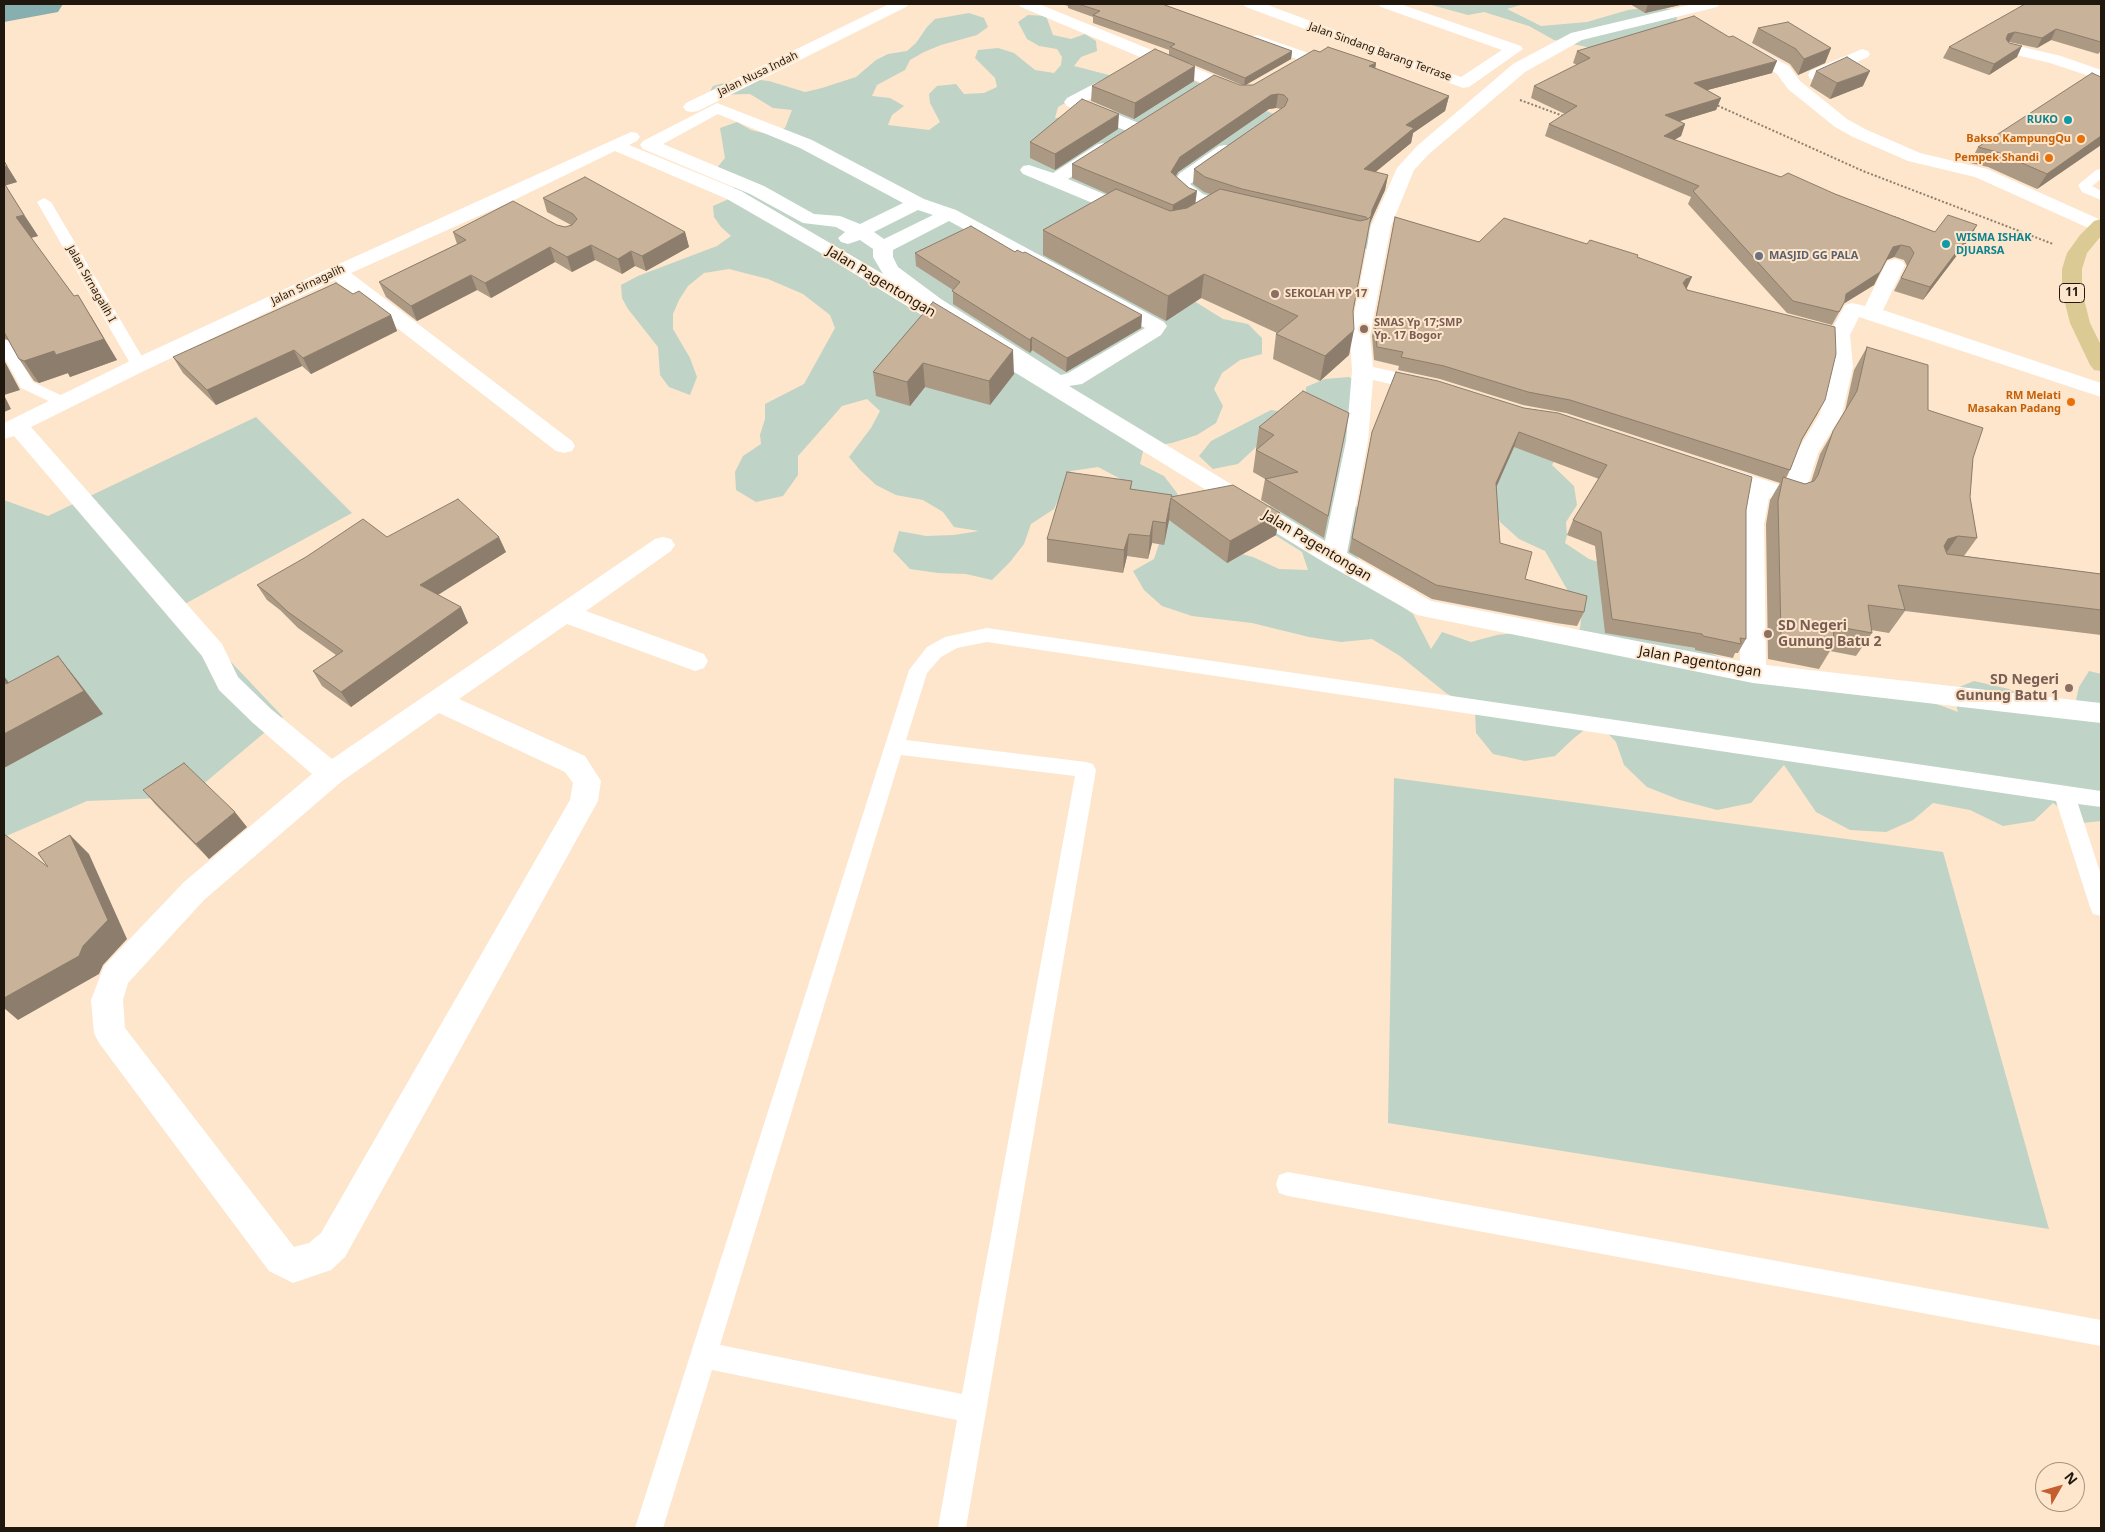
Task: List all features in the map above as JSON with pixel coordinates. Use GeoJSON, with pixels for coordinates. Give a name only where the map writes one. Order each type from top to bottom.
{"type":"FeatureCollection","features":[{"type":"Feature","properties":{"kind":"main road","name":"11"},"geometry":{"type":"LineString","coordinates":[[2101,225],[2087,239],[2077,253],[2072,269],[2072,291],[2080,322],[2101,365]]}},
{"type":"Feature","properties":{"kind":"street","name":"Jalan Nusa Indah"},"geometry":{"type":"LineString","coordinates":[[615,145],[901,4]]}},
{"type":"Feature","properties":{"kind":"street"},"geometry":{"type":"LineString","coordinates":[[1026,4],[1153,56],[1203,85],[1246,94],[1253,90]]}},
{"type":"Feature","properties":{"kind":"street","name":"Jalan Sindang Barang Terrase"},"geometry":{"type":"LineString","coordinates":[[1251,4],[1463,83],[1515,49],[1386,4]]}},
{"type":"Feature","properties":{"kind":"street"},"geometry":{"type":"LineString","coordinates":[[1334,557],[1358,441],[1364,371],[1360,336],[1381,226],[1402,176],[1415,157],[1519,68],[1577,36],[1712,4]]}},
{"type":"Feature","properties":{"kind":"street"},"geometry":{"type":"LineString","coordinates":[[1680,11],[1698,21]]}},
{"type":"Feature","properties":{"kind":"street"},"geometry":{"type":"LineString","coordinates":[[1243,34],[1308,58],[1292,67]]}},
{"type":"Feature","properties":{"kind":"street"},"geometry":{"type":"LineString","coordinates":[[1732,41],[1783,70],[1794,84],[1841,123],[1881,144],[1914,157],[1980,173],[2101,225]]}},
{"type":"Feature","properties":{"kind":"street"},"geometry":{"type":"LineString","coordinates":[[2010,49],[2055,59],[2101,75]]}},
{"type":"Feature","properties":{"kind":"street"},"geometry":{"type":"LineString","coordinates":[[1794,84],[1862,54]]}},
{"type":"Feature","properties":{"kind":"street"},"geometry":{"type":"LineString","coordinates":[[1054,180],[1142,124],[1073,102],[1153,56]]}},
{"type":"Feature","properties":{"kind":"street"},"geometry":{"type":"LineString","coordinates":[[717,108],[806,144],[917,203],[949,214],[1157,326],[1154,331],[1074,378],[1058,382],[934,303],[890,270],[883,257],[883,247],[861,232],[840,222],[810,219],[758,190],[649,145],[717,108]]}},
{"type":"Feature","properties":{"kind":"street"},"geometry":{"type":"LineString","coordinates":[[1243,137],[1186,177],[1180,185],[1196,198],[1253,214]]}},
{"type":"Feature","properties":{"kind":"street","name":"Jalan Sirnagalih"},"geometry":{"type":"LineString","coordinates":[[11,429],[139,365],[337,272],[511,203],[615,145]]}},
{"type":"Feature","properties":{"kind":"street","name":"Jalan Pagentongan"},"geometry":{"type":"LineString","coordinates":[[615,145],[734,195],[826,248],[1334,557],[1426,609],[1753,673],[2101,713]]}},
{"type":"Feature","properties":{"kind":"street"},"geometry":{"type":"LineString","coordinates":[[1029,170],[1150,220]]}},
{"type":"Feature","properties":{"kind":"street"},"geometry":{"type":"LineString","coordinates":[[826,248],[917,203]]}},
{"type":"Feature","properties":{"kind":"street"},"geometry":{"type":"LineString","coordinates":[[1193,217],[1215,204]]}},
{"type":"Feature","properties":{"kind":"street"},"geometry":{"type":"LineString","coordinates":[[883,247],[949,214]]}},
{"type":"Feature","properties":{"kind":"street"},"geometry":{"type":"LineString","coordinates":[[1871,313],[1895,265]]}},
{"type":"Feature","properties":{"kind":"street"},"geometry":{"type":"LineString","coordinates":[[337,272],[564,446]]}},
{"type":"Feature","properties":{"kind":"street"},"geometry":{"type":"LineString","coordinates":[[1692,464],[1792,497],[1808,453],[1831,414],[1842,367],[1840,335],[1852,309],[1871,313],[2101,390]]}},
{"type":"Feature","properties":{"kind":"street"},"geometry":{"type":"LineString","coordinates":[[1802,326],[1840,335]]}},
{"type":"Feature","properties":{"kind":"street"},"geometry":{"type":"LineString","coordinates":[[1364,371],[1448,391]]}},
{"type":"Feature","properties":{"kind":"street"},"geometry":{"type":"LineString","coordinates":[[11,429],[207,644],[219,662],[228,683],[262,716],[330,774]]}},
{"type":"Feature","properties":{"kind":"street"},"geometry":{"type":"LineString","coordinates":[[1753,673],[1752,524],[1760,486]]}},
{"type":"Feature","properties":{"kind":"street"},"geometry":{"type":"LineString","coordinates":[[437,701],[575,764],[587,780],[584,801],[333,1244],[319,1258],[294,1265],[281,1259],[110,1033],[106,1000],[115,976],[194,891],[330,774],[663,545]]}},
{"type":"Feature","properties":{"kind":"street"},"geometry":{"type":"LineString","coordinates":[[565,613],[695,661]]}},
{"type":"Feature","properties":{"kind":"lane"},"geometry":{"type":"LineString","coordinates":[[2101,173],[2085,185],[2087,189],[2101,196]]}},
{"type":"Feature","properties":{"kind":"lane","name":"Jalan Sirnagalih I"},"geometry":{"type":"LineString","coordinates":[[44,202],[139,365]]}},
{"type":"Feature","properties":{"kind":"lane"},"geometry":{"type":"LineString","coordinates":[[4,344],[27,385],[63,402]]}},
{"type":"Feature","properties":{"kind":"lane"},"geometry":{"type":"LineString","coordinates":[[649,1528],[918,670],[934,652],[952,642],[987,635],[2101,799]]}},
{"type":"Feature","properties":{"kind":"lane"},"geometry":{"type":"LineString","coordinates":[[895,746],[1086,770],[952,1528]]}},
{"type":"Feature","properties":{"kind":"lane"},"geometry":{"type":"LineString","coordinates":[[2064,793],[2101,907]]}},
{"type":"Feature","properties":{"kind":"lane"},"geometry":{"type":"LineString","coordinates":[[1288,1184],[2101,1333]]}},
{"type":"Feature","properties":{"kind":"lane"},"geometry":{"type":"LineString","coordinates":[[704,1355],[974,1410]]}},
{"type":"Feature","properties":{"kind":"path"},"geometry":{"type":"LineString","coordinates":[[1491,90],[1570,118]]}},
{"type":"Feature","properties":{"kind":"path"},"geometry":{"type":"LineString","coordinates":[[1712,104],[1863,171],[2077,253]]}},
{"type":"Feature","properties":{"kind":"path"},"geometry":{"type":"LineString","coordinates":[[1888,214],[1905,221]]}},
{"type":"Feature","properties":{"kind":"green space"},"geometry":{"type":"Polygon","coordinates":[[[1428,4],[1524,4],[1507,9],[1541,26],[1587,22],[1628,10],[1658,6],[1676,11],[1677,19],[1672,28],[1596,49],[1554,40],[1529,26],[1484,12],[1468,15],[1428,4]]]}},
{"type":"Feature","properties":{"kind":"green space"},"geometry":{"type":"Polygon","coordinates":[[[969,13],[984,18],[988,27],[977,35],[924,52],[910,60],[905,70],[877,85],[872,96],[890,98],[904,106],[892,115],[888,125],[929,130],[940,122],[930,103],[929,94],[937,86],[956,84],[964,94],[984,93],[997,87],[995,78],[975,58],[978,50],[998,48],[1014,53],[1035,70],[1054,73],[1061,65],[1062,57],[1057,49],[1039,46],[1027,39],[1018,22],[1028,15],[1046,16],[1053,35],[1071,39],[1085,34],[1096,41],[1097,51],[1081,57],[1074,66],[1109,75],[1123,82],[1072,99],[1058,107],[1055,118],[1109,111],[1126,106],[1185,77],[1324,135],[1376,207],[1369,230],[1368,249],[1210,214],[1186,296],[1223,319],[1248,324],[1262,338],[1262,354],[1240,360],[1222,373],[1214,389],[1223,406],[1216,423],[1197,435],[1172,443],[1144,447],[1140,464],[1164,476],[1177,493],[1184,516],[1223,549],[1253,557],[1279,569],[1308,570],[1302,552],[1259,525],[1260,507],[1287,504],[1270,434],[1238,464],[1213,469],[1199,456],[1211,441],[1271,410],[1298,414],[1305,403],[1306,387],[1325,379],[1349,377],[1369,389],[1350,498],[1364,517],[1356,555],[1370,577],[1389,597],[1413,614],[1431,649],[1442,632],[1471,642],[1497,635],[1525,632],[1556,637],[1580,629],[1582,610],[1568,591],[1545,551],[1519,539],[1500,522],[1495,505],[1497,471],[1516,444],[1562,447],[1552,465],[1574,486],[1577,505],[1566,522],[1567,535],[1565,543],[1589,559],[1623,570],[1636,637],[1699,649],[1735,663],[1923,699],[1958,712],[1952,690],[1974,681],[2009,689],[2044,707],[2075,705],[2079,687],[2089,671],[2101,674],[2101,821],[2082,823],[2053,803],[2034,821],[2003,826],[1970,810],[1933,803],[1913,820],[1886,832],[1850,830],[1816,812],[1784,765],[1751,803],[1717,810],[1680,800],[1647,787],[1624,765],[1616,742],[1596,721],[1555,756],[1525,761],[1493,754],[1476,733],[1475,710],[1446,693],[1400,656],[1372,639],[1341,642],[1309,637],[1252,623],[1192,616],[1162,606],[1144,590],[1133,571],[1154,559],[1160,541],[1133,492],[1119,478],[1098,467],[1071,471],[1054,509],[1031,524],[1024,544],[992,580],[966,574],[910,569],[893,551],[899,531],[926,536],[954,535],[979,531],[954,527],[943,512],[923,500],[896,495],[876,485],[860,470],[849,457],[871,428],[880,411],[867,399],[842,406],[798,456],[798,475],[783,496],[756,502],[736,490],[735,472],[743,456],[761,444],[760,435],[765,419],[765,404],[804,384],[835,328],[830,315],[803,294],[768,279],[729,269],[704,273],[688,286],[673,314],[673,329],[690,358],[697,377],[690,395],[669,387],[660,375],[658,347],[628,309],[622,298],[621,285],[638,276],[717,246],[731,236],[714,217],[713,206],[731,198],[736,178],[716,169],[725,158],[720,128],[737,122],[751,130],[771,135],[785,128],[792,110],[773,108],[750,94],[708,95],[713,86],[731,81],[751,79],[769,81],[805,92],[822,88],[856,77],[876,60],[888,54],[907,51],[916,43],[935,19],[969,13]]]}},
{"type":"Feature","properties":{"kind":"green space"},"geometry":{"type":"Polygon","coordinates":[[[256,417],[352,513],[181,606],[283,717],[188,797],[87,801],[4,837],[4,500],[48,516],[256,417]]]}},
{"type":"Feature","properties":{"kind":"green space"},"geometry":{"type":"Polygon","coordinates":[[[1394,778],[1943,852],[2049,1229],[1388,1123],[1394,778]]]}},
{"type":"Feature","properties":{"kind":"building"},"geometry":{"type":"Polygon","coordinates":[[[1078,4],[1162,4],[1292,51],[1245,78],[1170,47],[1175,44],[1093,15],[1100,11],[1078,4]]]}},
{"type":"Feature","properties":{"kind":"building"},"geometry":{"type":"Polygon","coordinates":[[[2025,4],[2101,4],[2101,42],[2056,29],[2042,38],[2015,32],[2008,34],[2006,39],[2009,43],[2022,46],[1994,64],[1949,47],[2025,4]]]}},
{"type":"Feature","properties":{"kind":"building"},"geometry":{"type":"Polygon","coordinates":[[[1694,16],[1729,37],[1733,36],[1777,61],[1694,83],[1721,98],[1665,115],[1685,124],[1664,136],[1781,177],[1788,173],[1835,194],[1935,232],[1948,215],[1977,225],[1930,287],[1901,278],[1914,253],[1910,247],[1901,245],[1893,247],[1880,272],[1846,294],[1845,301],[1839,312],[1793,301],[1693,191],[1699,186],[1549,124],[1577,106],[1534,86],[1590,58],[1577,51],[1694,16]]]}},
{"type":"Feature","properties":{"kind":"building"},"geometry":{"type":"Polygon","coordinates":[[[1788,22],[1831,48],[1804,59],[1796,49],[1758,28],[1788,22]]]}},
{"type":"Feature","properties":{"kind":"building"},"geometry":{"type":"Polygon","coordinates":[[[1328,47],[1376,63],[1369,66],[1449,96],[1406,125],[1414,128],[1364,169],[1388,175],[1368,219],[1242,189],[1205,177],[1194,169],[1285,106],[1288,99],[1284,95],[1271,95],[1180,157],[1171,172],[1189,188],[1197,191],[1173,205],[1072,164],[1214,75],[1240,85],[1253,85],[1314,50],[1320,52],[1328,47]]]}},
{"type":"Feature","properties":{"kind":"building"},"geometry":{"type":"Polygon","coordinates":[[[1155,49],[1195,66],[1135,103],[1092,86],[1155,49]]]}},
{"type":"Feature","properties":{"kind":"building"},"geometry":{"type":"Polygon","coordinates":[[[1847,57],[1870,71],[1837,83],[1816,71],[1847,57]]]}},
{"type":"Feature","properties":{"kind":"building","name":"RUKO"},"geometry":{"type":"Polygon","coordinates":[[[2092,73],[2101,77],[2101,136],[2047,174],[1997,152],[1978,147],[2092,73]]]}},
{"type":"Feature","properties":{"kind":"building"},"geometry":{"type":"Polygon","coordinates":[[[1082,99],[1119,114],[1055,154],[1030,142],[1082,99]]]}},
{"type":"Feature","properties":{"kind":"building"},"geometry":{"type":"Polygon","coordinates":[[[585,177],[685,232],[642,256],[631,251],[618,259],[591,245],[567,257],[550,247],[485,283],[471,275],[411,306],[379,282],[466,240],[453,232],[513,201],[557,225],[565,227],[572,225],[577,219],[573,214],[543,198],[585,177]]]}},
{"type":"Feature","properties":{"kind":"building"},"geometry":{"type":"Polygon","coordinates":[[[4,183],[24,215],[16,217],[74,296],[78,295],[104,339],[56,355],[54,351],[24,361],[19,359],[4,332],[4,183]]]}},
{"type":"Feature","properties":{"kind":"building"},"geometry":{"type":"Polygon","coordinates":[[[1116,189],[1170,211],[1187,208],[1220,189],[1360,221],[1371,216],[1353,311],[1354,330],[1325,356],[1276,334],[1298,316],[1204,274],[1168,296],[1043,230],[1116,189]]]}},
{"type":"Feature","properties":{"kind":"building"},"geometry":{"type":"Polygon","coordinates":[[[1395,217],[1479,242],[1504,218],[1587,244],[1590,240],[1638,255],[1637,257],[1692,277],[1686,279],[1683,283],[1687,290],[1835,327],[1836,354],[1825,400],[1802,439],[1790,470],[1570,400],[1528,392],[1444,366],[1401,357],[1403,352],[1377,347],[1375,323],[1395,217]]]}},
{"type":"Feature","properties":{"kind":"building"},"geometry":{"type":"Polygon","coordinates":[[[971,226],[1015,252],[1017,250],[1025,252],[1142,315],[1067,358],[1032,337],[1030,340],[952,291],[960,282],[915,253],[971,226]]]}},
{"type":"Feature","properties":{"kind":"building"},"geometry":{"type":"Polygon","coordinates":[[[336,283],[353,294],[359,291],[391,315],[303,358],[294,350],[207,390],[173,357],[336,283]]]}},
{"type":"Feature","properties":{"kind":"building"},"geometry":{"type":"Polygon","coordinates":[[[933,302],[1013,350],[989,381],[923,363],[907,382],[873,372],[933,302]]]}},
{"type":"Feature","properties":{"kind":"building"},"geometry":{"type":"Polygon","coordinates":[[[1867,347],[1928,365],[1928,410],[1983,428],[1973,458],[1970,497],[1977,538],[1958,536],[1948,539],[1944,546],[1947,554],[2101,574],[2101,610],[1898,585],[1905,610],[1868,605],[1872,633],[1834,626],[1833,647],[1781,636],[1778,501],[1783,477],[1805,484],[1814,481],[1818,475],[1833,431],[1857,391],[1867,347]]]}},
{"type":"Feature","properties":{"kind":"building"},"geometry":{"type":"Polygon","coordinates":[[[1396,372],[1438,381],[1524,408],[1558,413],[1752,477],[1746,510],[1746,639],[1740,638],[1741,644],[1703,636],[1702,634],[1612,619],[1601,532],[1573,520],[1607,465],[1519,432],[1496,483],[1500,543],[1532,552],[1525,579],[1587,596],[1584,612],[1436,585],[1352,538],[1372,432],[1396,372]]]}},
{"type":"Feature","properties":{"kind":"building"},"geometry":{"type":"Polygon","coordinates":[[[1303,391],[1349,413],[1328,516],[1265,479],[1298,472],[1256,450],[1274,435],[1259,427],[1303,391]]]}},
{"type":"Feature","properties":{"kind":"building"},"geometry":{"type":"Polygon","coordinates":[[[1067,472],[1132,481],[1130,489],[1172,495],[1171,497],[1233,485],[1280,513],[1230,541],[1171,498],[1166,523],[1153,521],[1150,536],[1129,534],[1124,550],[1047,539],[1067,472]]]}},
{"type":"Feature","properties":{"kind":"building"},"geometry":{"type":"Polygon","coordinates":[[[458,499],[499,537],[420,585],[461,607],[341,692],[313,671],[343,651],[288,612],[257,585],[306,557],[363,519],[387,537],[458,499]]]}},
{"type":"Feature","properties":{"kind":"building"},"geometry":{"type":"Polygon","coordinates":[[[58,656],[84,691],[4,734],[4,680],[6,684],[58,656]]]}},
{"type":"Feature","properties":{"kind":"building"},"geometry":{"type":"Polygon","coordinates":[[[184,763],[235,812],[196,844],[143,790],[184,763]]]}},
{"type":"Feature","properties":{"kind":"building"},"geometry":{"type":"Polygon","coordinates":[[[4,834],[48,867],[38,853],[70,835],[108,920],[83,946],[79,956],[4,998],[4,834]]]}},
{"type":"Feature","properties":{"kind":"waterway"},"geometry":{"type":"LineString","coordinates":[[4,11],[45,4]]}},
{"type":"Feature","properties":{"kind":"place","name":"RUKO"},"geometry":{"type":"Point","coordinates":[2068,120]}},
{"type":"Feature","properties":{"kind":"place","name":"Bakso KampungQu"},"geometry":{"type":"Point","coordinates":[2081,139]}},
{"type":"Feature","properties":{"kind":"place","name":"Pempek Shandi"},"geometry":{"type":"Point","coordinates":[2049,158]}},
{"type":"Feature","properties":{"kind":"place","name":"WISMA ISHAK DJUARSA"},"geometry":{"type":"Point","coordinates":[1946,244]}},
{"type":"Feature","properties":{"kind":"place","name":"MASJID GG PALA"},"geometry":{"type":"Point","coordinates":[1759,256]}},
{"type":"Feature","properties":{"kind":"place","name":"SEKOLAH YP 17"},"geometry":{"type":"Point","coordinates":[1275,294]}},
{"type":"Feature","properties":{"kind":"place","name":"SMAS Yp 17;SMP Yp. 17 Bogor"},"geometry":{"type":"Point","coordinates":[1364,329]}},
{"type":"Feature","properties":{"kind":"place","name":"RM Melati Masakan Padang"},"geometry":{"type":"Point","coordinates":[2071,402]}},
{"type":"Feature","properties":{"kind":"place","name":"SD Negeri Gunung Batu 2"},"geometry":{"type":"Point","coordinates":[1768,634]}},
{"type":"Feature","properties":{"kind":"place","name":"SD Negeri Gunung Batu 1"},"geometry":{"type":"Point","coordinates":[2069,688]}}]}
